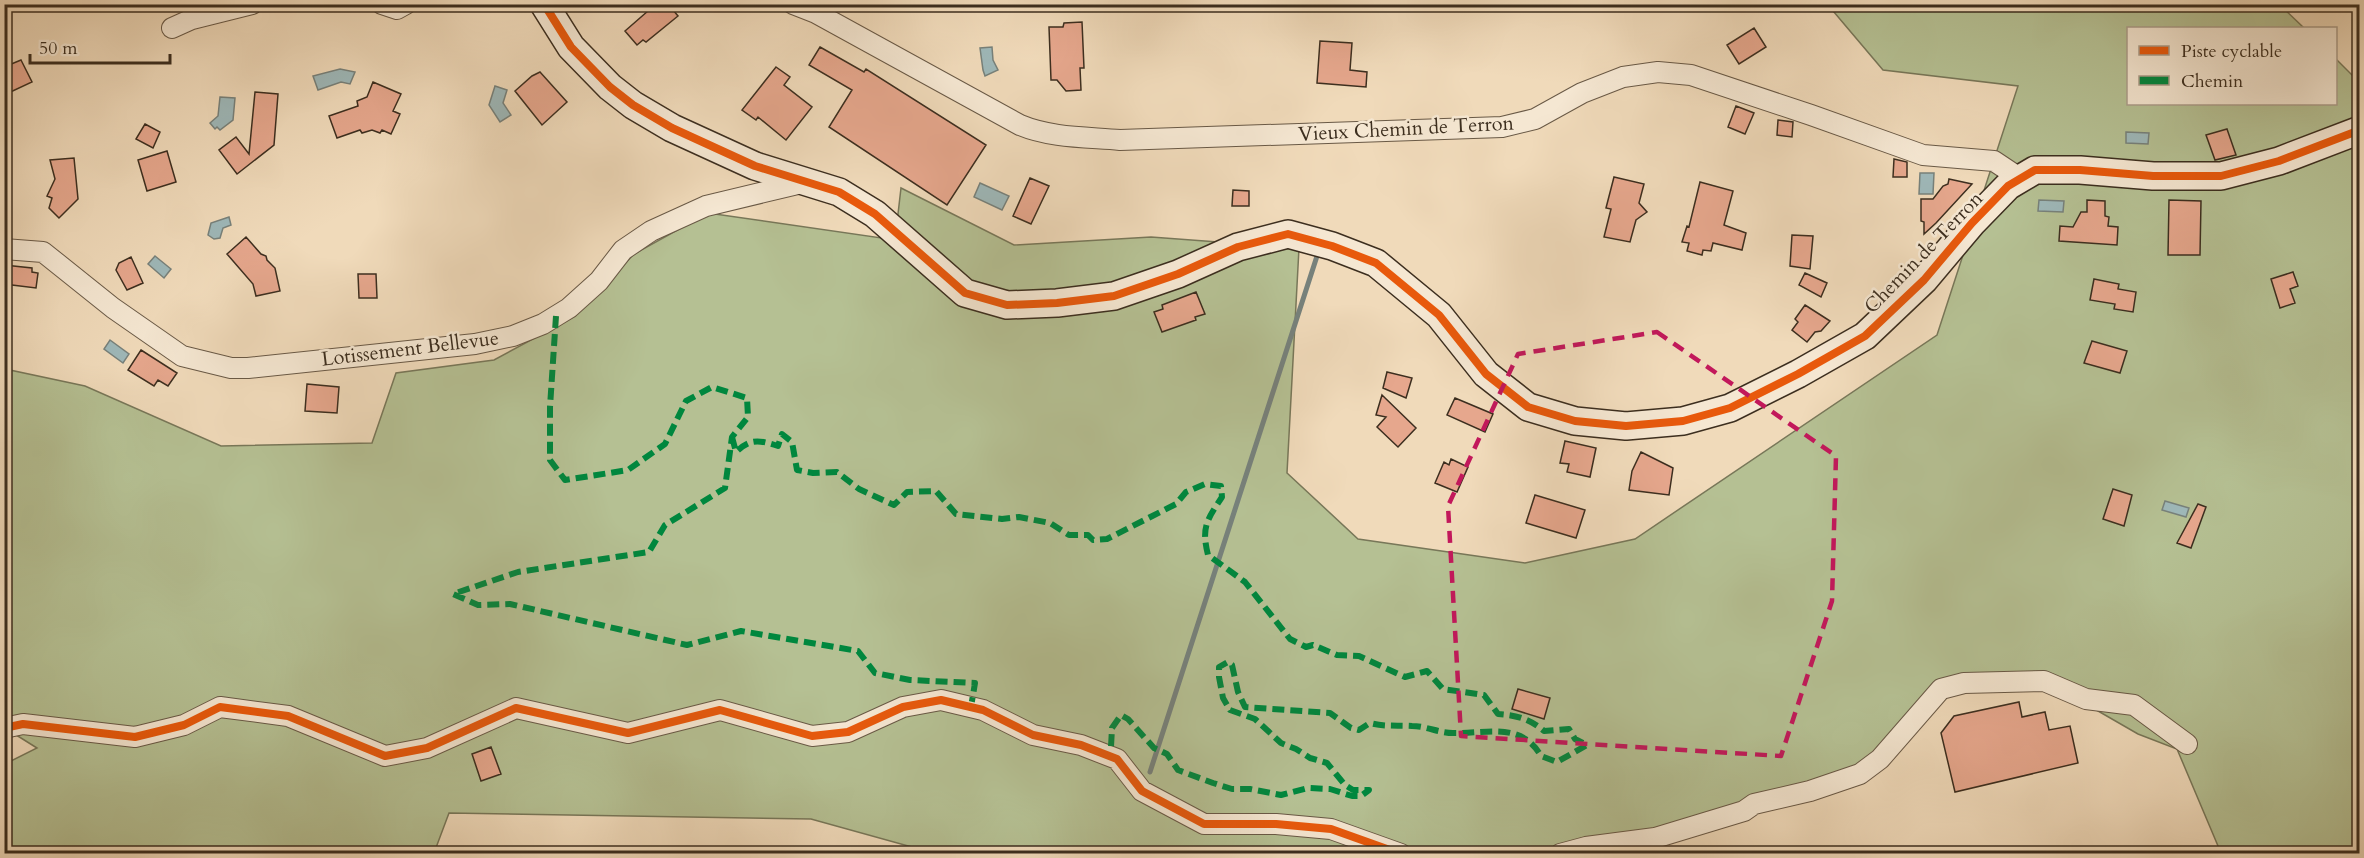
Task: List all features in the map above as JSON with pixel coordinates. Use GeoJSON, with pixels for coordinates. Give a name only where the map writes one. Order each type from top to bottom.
{"type":"FeatureCollection","features":[{"type":"Feature","properties":{"kind":"street"},"geometry":{"type":"LineString","coordinates":[[172,28],[192,19],[252,4]]}},
{"type":"Feature","properties":{"kind":"street"},"geometry":{"type":"LineString","coordinates":[[382,4],[397,9],[406,4]]}},
{"type":"Feature","properties":{"kind":"street","name":"Chemin de Terron"},"geometry":{"type":"LineString","coordinates":[[544,4],[571,47],[610,87],[633,105],[672,128],[755,166],[839,192],[875,214],[965,293],[1007,305],[1057,303],[1114,296],[1178,274],[1238,247],[1288,234],[1332,246],[1376,263],[1439,315],[1486,374],[1528,407],[1575,421],[1626,426],[1683,421],[1730,408],[1865,336],[1924,280],[2008,186],[2035,170],[2080,170],[2153,176],[2221,176],[2279,161],[2360,130]]}},
{"type":"Feature","properties":{"kind":"street","name":"Vieux Chemin de Terron"},"geometry":{"type":"LineString","coordinates":[[793,4],[816,13],[1020,125],[1033,130],[1068,136],[1119,140],[1502,127],[1534,119],[1582,93],[1623,77],[1658,72],[1691,75],[1923,155],[1994,161],[2021,179]]}},
{"type":"Feature","properties":{"kind":"street","name":"Lotissement Bellevue"},"geometry":{"type":"LineString","coordinates":[[4,249],[43,252],[113,308],[182,356],[231,368],[248,368],[474,344],[513,336],[543,324],[569,308],[599,281],[623,250],[651,231],[706,206],[806,182]]}},
{"type":"Feature","properties":{"kind":"street"},"geometry":{"type":"LineString","coordinates":[[1560,854],[1586,847],[1654,838],[1744,811],[1754,804],[1810,791],[1860,774],[1880,759],[1941,688],[1964,683],[2044,681],[2086,699],[2134,705],[2187,744]]}},
{"type":"Feature","properties":{"kind":"street"},"geometry":{"type":"LineString","coordinates":[[4,728],[23,724],[135,737],[184,725],[220,708],[288,716],[385,756],[427,748],[516,708],[628,733],[720,710],[813,736],[848,732],[903,707],[941,700],[983,710],[1033,735],[1081,745],[1117,759],[1142,791],[1204,824],[1276,824],[1331,829],[1401,854]]}},
{"type":"Feature","properties":{"kind":"highlighted area"},"geometry":{"type":"Polygon","coordinates":[[[1657,332],[1836,456],[1832,601],[1781,756],[1461,736],[1448,506],[1518,354],[1657,332]]]}},
{"type":"Feature","properties":{"kind":"green space"},"geometry":{"type":"Polygon","coordinates":[[[1828,5],[2280,5],[2303,27],[2127,27],[2127,105],[2337,105],[2337,60],[2359,82],[2359,853],[2221,853],[2177,749],[2138,734],[2079,700],[2033,686],[1944,694],[1884,764],[1769,806],[1529,854],[937,854],[811,819],[449,813],[434,853],[5,853],[5,764],[37,748],[5,728],[5,369],[85,386],[221,446],[372,443],[396,373],[494,360],[574,317],[634,254],[708,213],[895,240],[901,188],[1014,245],[1151,237],[1299,248],[1287,473],[1358,539],[1525,563],[1635,539],[1937,335],[2018,86],[1883,70],[1828,5]]]}},
{"type":"Feature","properties":{"kind":"water"},"geometry":{"type":"Polygon","coordinates":[[[992,47],[993,60],[998,70],[985,76],[980,48],[992,47]]]}},
{"type":"Feature","properties":{"kind":"water"},"geometry":{"type":"Polygon","coordinates":[[[340,69],[355,72],[350,84],[341,82],[318,90],[313,76],[340,69]]]}},
{"type":"Feature","properties":{"kind":"water"},"geometry":{"type":"Polygon","coordinates":[[[495,86],[507,90],[503,103],[511,115],[500,122],[489,105],[495,86]]]}},
{"type":"Feature","properties":{"kind":"water"},"geometry":{"type":"Polygon","coordinates":[[[220,97],[235,98],[233,120],[220,130],[217,127],[215,129],[210,123],[218,116],[220,97]]]}},
{"type":"Feature","properties":{"kind":"water"},"geometry":{"type":"Polygon","coordinates":[[[2126,132],[2149,133],[2148,144],[2126,143],[2126,132]]]}},
{"type":"Feature","properties":{"kind":"water"},"geometry":{"type":"Polygon","coordinates":[[[1920,173],[1934,173],[1933,194],[1919,194],[1920,173]]]}},
{"type":"Feature","properties":{"kind":"water"},"geometry":{"type":"Polygon","coordinates":[[[980,183],[1009,196],[1002,210],[974,197],[980,183]]]}},
{"type":"Feature","properties":{"kind":"water"},"geometry":{"type":"Polygon","coordinates":[[[2039,200],[2064,201],[2063,212],[2038,211],[2039,200]]]}},
{"type":"Feature","properties":{"kind":"water"},"geometry":{"type":"Polygon","coordinates":[[[229,217],[231,225],[223,228],[220,238],[214,239],[208,235],[211,223],[229,217]]]}},
{"type":"Feature","properties":{"kind":"water"},"geometry":{"type":"Polygon","coordinates":[[[155,256],[171,269],[164,278],[148,264],[155,256]]]}},
{"type":"Feature","properties":{"kind":"water"},"geometry":{"type":"Polygon","coordinates":[[[110,340],[129,354],[123,363],[104,349],[110,340]]]}},
{"type":"Feature","properties":{"kind":"water"},"geometry":{"type":"Polygon","coordinates":[[[2165,501],[2189,508],[2186,517],[2162,510],[2165,501]]]}},
{"type":"Feature","properties":{"kind":"building"},"geometry":{"type":"Polygon","coordinates":[[[656,4],[668,4],[678,16],[646,42],[643,40],[637,45],[625,31],[656,4]]]}},
{"type":"Feature","properties":{"kind":"building"},"geometry":{"type":"Polygon","coordinates":[[[1082,22],[1084,68],[1080,68],[1081,90],[1066,91],[1057,80],[1051,80],[1049,27],[1063,27],[1064,23],[1082,22]]]}},
{"type":"Feature","properties":{"kind":"building"},"geometry":{"type":"Polygon","coordinates":[[[1754,28],[1766,47],[1739,64],[1727,45],[1754,28]]]}},
{"type":"Feature","properties":{"kind":"building"},"geometry":{"type":"Polygon","coordinates":[[[1320,41],[1352,43],[1350,70],[1367,72],[1366,87],[1317,83],[1320,41]]]}},
{"type":"Feature","properties":{"kind":"building"},"geometry":{"type":"Polygon","coordinates":[[[820,47],[864,72],[866,69],[986,145],[947,205],[829,127],[852,90],[809,65],[820,47]]]}},
{"type":"Feature","properties":{"kind":"building"},"geometry":{"type":"Polygon","coordinates":[[[21,60],[32,82],[4,95],[4,67],[21,60]]]}},
{"type":"Feature","properties":{"kind":"building"},"geometry":{"type":"Polygon","coordinates":[[[776,67],[790,77],[784,85],[812,107],[786,140],[758,117],[756,120],[742,110],[776,67]]]}},
{"type":"Feature","properties":{"kind":"building"},"geometry":{"type":"Polygon","coordinates":[[[540,72],[567,102],[542,125],[515,91],[540,72]]]}},
{"type":"Feature","properties":{"kind":"building"},"geometry":{"type":"Polygon","coordinates":[[[373,82],[401,94],[393,111],[400,114],[391,134],[382,130],[380,133],[372,130],[362,133],[360,130],[337,138],[329,116],[358,106],[357,101],[367,97],[373,82]]]}},
{"type":"Feature","properties":{"kind":"building"},"geometry":{"type":"Polygon","coordinates":[[[255,92],[278,94],[274,145],[237,174],[219,150],[236,137],[249,154],[255,92]]]}},
{"type":"Feature","properties":{"kind":"building"},"geometry":{"type":"Polygon","coordinates":[[[1736,106],[1754,113],[1745,134],[1728,127],[1736,106]]]}},
{"type":"Feature","properties":{"kind":"building"},"geometry":{"type":"Polygon","coordinates":[[[1778,120],[1793,122],[1792,137],[1777,135],[1778,120]]]}},
{"type":"Feature","properties":{"kind":"building"},"geometry":{"type":"Polygon","coordinates":[[[145,124],[160,132],[153,148],[136,139],[145,124]]]}},
{"type":"Feature","properties":{"kind":"building"},"geometry":{"type":"Polygon","coordinates":[[[2227,129],[2236,155],[2215,160],[2206,135],[2227,129]]]}},
{"type":"Feature","properties":{"kind":"building"},"geometry":{"type":"Polygon","coordinates":[[[167,151],[176,182],[147,191],[138,160],[167,151]]]}},
{"type":"Feature","properties":{"kind":"building"},"geometry":{"type":"Polygon","coordinates":[[[74,158],[78,199],[59,218],[49,208],[52,198],[47,196],[55,179],[50,160],[74,158]]]}},
{"type":"Feature","properties":{"kind":"building"},"geometry":{"type":"Polygon","coordinates":[[[1894,159],[1907,162],[1907,177],[1893,177],[1894,159]]]}},
{"type":"Feature","properties":{"kind":"building"},"geometry":{"type":"Polygon","coordinates":[[[1614,177],[1644,184],[1639,203],[1647,212],[1636,220],[1630,242],[1604,237],[1611,209],[1606,208],[1614,177]]]}},
{"type":"Feature","properties":{"kind":"building"},"geometry":{"type":"Polygon","coordinates":[[[1030,178],[1049,186],[1031,224],[1013,216],[1030,178]]]}},
{"type":"Feature","properties":{"kind":"building"},"geometry":{"type":"Polygon","coordinates":[[[1949,179],[1972,184],[1924,234],[1924,222],[1921,221],[1921,199],[1933,199],[1943,186],[1948,184],[1949,179]]]}},
{"type":"Feature","properties":{"kind":"building"},"geometry":{"type":"Polygon","coordinates":[[[1700,182],[1733,191],[1724,225],[1746,233],[1742,250],[1713,243],[1711,251],[1703,250],[1702,255],[1687,251],[1689,243],[1682,242],[1687,226],[1689,227],[1700,182]]]}},
{"type":"Feature","properties":{"kind":"building"},"geometry":{"type":"Polygon","coordinates":[[[1233,190],[1249,191],[1249,206],[1232,206],[1233,190]]]}},
{"type":"Feature","properties":{"kind":"building"},"geometry":{"type":"Polygon","coordinates":[[[2087,200],[2105,201],[2105,216],[2109,217],[2108,226],[2118,227],[2117,245],[2059,241],[2060,226],[2073,227],[2081,212],[2087,212],[2087,200]]]}},
{"type":"Feature","properties":{"kind":"building"},"geometry":{"type":"Polygon","coordinates":[[[2169,200],[2201,201],[2200,255],[2168,255],[2169,200]]]}},
{"type":"Feature","properties":{"kind":"building"},"geometry":{"type":"Polygon","coordinates":[[[1792,235],[1813,236],[1810,269],[1790,266],[1792,235]]]}},
{"type":"Feature","properties":{"kind":"building"},"geometry":{"type":"Polygon","coordinates":[[[246,237],[275,268],[280,291],[256,296],[253,284],[227,254],[246,237]]]}},
{"type":"Feature","properties":{"kind":"building"},"geometry":{"type":"Polygon","coordinates":[[[131,257],[143,283],[127,290],[116,270],[119,263],[131,257]]]}},
{"type":"Feature","properties":{"kind":"building"},"geometry":{"type":"Polygon","coordinates":[[[4,265],[32,268],[32,272],[38,273],[36,288],[4,284],[4,265]]]}},
{"type":"Feature","properties":{"kind":"building"},"geometry":{"type":"Polygon","coordinates":[[[2293,272],[2298,286],[2290,289],[2295,303],[2280,308],[2271,279],[2293,272]]]}},
{"type":"Feature","properties":{"kind":"building"},"geometry":{"type":"Polygon","coordinates":[[[1805,273],[1827,283],[1821,297],[1799,285],[1805,273]]]}},
{"type":"Feature","properties":{"kind":"building"},"geometry":{"type":"Polygon","coordinates":[[[358,274],[376,274],[377,298],[359,298],[358,274]]]}},
{"type":"Feature","properties":{"kind":"building"},"geometry":{"type":"Polygon","coordinates":[[[2094,279],[2119,284],[2118,289],[2136,292],[2133,312],[2114,309],[2115,304],[2090,300],[2094,279]]]}},
{"type":"Feature","properties":{"kind":"building"},"geometry":{"type":"Polygon","coordinates":[[[1196,292],[1205,314],[1195,317],[1196,320],[1162,332],[1154,312],[1163,309],[1162,305],[1196,292]]]}},
{"type":"Feature","properties":{"kind":"building"},"geometry":{"type":"Polygon","coordinates":[[[1805,305],[1830,321],[1821,331],[1815,332],[1807,342],[1792,330],[1798,322],[1795,319],[1805,305]]]}},
{"type":"Feature","properties":{"kind":"building"},"geometry":{"type":"Polygon","coordinates":[[[2092,341],[2127,351],[2120,373],[2084,363],[2092,341]]]}},
{"type":"Feature","properties":{"kind":"building"},"geometry":{"type":"Polygon","coordinates":[[[141,350],[177,373],[168,386],[158,380],[154,386],[128,370],[141,350]]]}},
{"type":"Feature","properties":{"kind":"building"},"geometry":{"type":"Polygon","coordinates":[[[1387,372],[1412,378],[1406,398],[1383,388],[1387,372]]]}},
{"type":"Feature","properties":{"kind":"building"},"geometry":{"type":"Polygon","coordinates":[[[307,384],[339,387],[337,413],[305,411],[307,384]]]}},
{"type":"Feature","properties":{"kind":"building"},"geometry":{"type":"Polygon","coordinates":[[[1382,395],[1416,428],[1398,447],[1377,427],[1386,417],[1376,415],[1382,395]]]}},
{"type":"Feature","properties":{"kind":"building"},"geometry":{"type":"Polygon","coordinates":[[[1455,398],[1493,414],[1485,432],[1447,415],[1455,398]]]}},
{"type":"Feature","properties":{"kind":"building"},"geometry":{"type":"Polygon","coordinates":[[[1565,441],[1596,448],[1590,477],[1567,472],[1569,464],[1560,463],[1565,441]]]}},
{"type":"Feature","properties":{"kind":"building"},"geometry":{"type":"Polygon","coordinates":[[[1641,452],[1673,468],[1669,495],[1629,490],[1632,471],[1641,452]]]}},
{"type":"Feature","properties":{"kind":"building"},"geometry":{"type":"Polygon","coordinates":[[[1451,459],[1468,467],[1457,492],[1435,483],[1444,462],[1449,465],[1451,459]]]}},
{"type":"Feature","properties":{"kind":"building"},"geometry":{"type":"Polygon","coordinates":[[[2113,489],[2132,495],[2124,526],[2103,519],[2113,489]]]}},
{"type":"Feature","properties":{"kind":"building"},"geometry":{"type":"Polygon","coordinates":[[[1535,495],[1585,510],[1576,538],[1526,523],[1535,495]]]}},
{"type":"Feature","properties":{"kind":"building"},"geometry":{"type":"Polygon","coordinates":[[[2198,504],[2206,507],[2191,548],[2177,543],[2198,504]]]}},
{"type":"Feature","properties":{"kind":"building"},"geometry":{"type":"Polygon","coordinates":[[[1518,689],[1550,698],[1544,719],[1512,709],[1518,689]]]}},
{"type":"Feature","properties":{"kind":"building"},"geometry":{"type":"Polygon","coordinates":[[[2019,702],[2022,717],[2045,712],[2049,730],[2070,726],[2078,763],[1955,792],[1941,733],[1954,716],[2019,702]]]}},
{"type":"Feature","properties":{"kind":"building"},"geometry":{"type":"Polygon","coordinates":[[[491,747],[501,774],[481,781],[472,754],[491,747]]]}},
{"type":"Feature","properties":{"kind":"waterway"},"geometry":{"type":"LineString","coordinates":[[1150,772],[1318,253]]}},
{"type":"Feature","properties":{"kind":"marked path"},"geometry":{"type":"LineString","coordinates":[[556,316],[550,407],[550,460],[565,480],[628,470],[665,444],[686,401],[712,387],[747,398],[748,417],[732,437],[725,488],[665,525],[649,552],[518,572],[453,594],[478,605],[510,604],[687,645],[741,631],[858,651],[875,673],[910,680],[975,683],[971,707]]}},
{"type":"Feature","properties":{"kind":"marked path"},"geometry":{"type":"LineString","coordinates":[[732,437],[736,452],[751,442],[766,442],[778,446],[782,434],[792,442],[797,470],[813,473],[837,472],[859,489],[894,505],[907,492],[936,491],[956,514],[1002,519],[1019,517],[1050,523],[1069,535],[1088,535],[1093,540],[1107,539],[1176,504],[1186,492],[1205,484],[1221,486],[1222,497],[1209,518],[1205,530],[1208,555],[1245,582],[1290,639],[1306,647],[1313,645],[1337,655],[1359,656],[1405,677],[1427,671],[1443,689],[1484,695],[1498,714],[1522,718],[1544,731],[1569,729],[1575,739],[1587,745],[1557,762],[1541,756],[1533,745],[1523,738],[1502,732],[1448,733],[1417,726],[1370,723],[1359,730],[1351,728],[1330,713],[1245,707],[1238,692],[1232,665],[1228,662],[1219,667],[1219,677],[1223,698],[1230,710],[1255,719],[1281,743],[1310,758],[1327,763],[1345,785],[1353,790],[1369,790],[1361,796],[1352,796],[1330,789],[1308,788],[1281,795],[1250,789],[1232,789],[1178,770],[1167,754],[1154,748],[1128,719],[1121,715],[1112,728],[1111,747],[1106,755]]}},
{"type":"Feature","properties":{"kind":"cycle path"},"geometry":{"type":"LineString","coordinates":[[544,4],[571,47],[610,87],[633,105],[672,128],[755,166],[839,192],[875,214],[965,293],[1007,305],[1057,303],[1114,296],[1178,274],[1238,247],[1288,234],[1332,246],[1376,263],[1439,315],[1486,374],[1528,407],[1575,421],[1626,426],[1683,421],[1730,408],[1798,374],[1865,336],[1924,280],[1972,223],[2008,186],[2035,170],[2080,170],[2153,176],[2221,176],[2279,161],[2360,130]]}},
{"type":"Feature","properties":{"kind":"cycle path"},"geometry":{"type":"LineString","coordinates":[[4,728],[23,724],[135,737],[184,725],[220,707],[288,716],[385,756],[427,748],[516,708],[628,733],[720,710],[812,736],[848,732],[903,707],[941,700],[983,710],[1033,735],[1081,745],[1117,759],[1142,791],[1204,824],[1276,824],[1331,829],[1401,854]]}}]}
